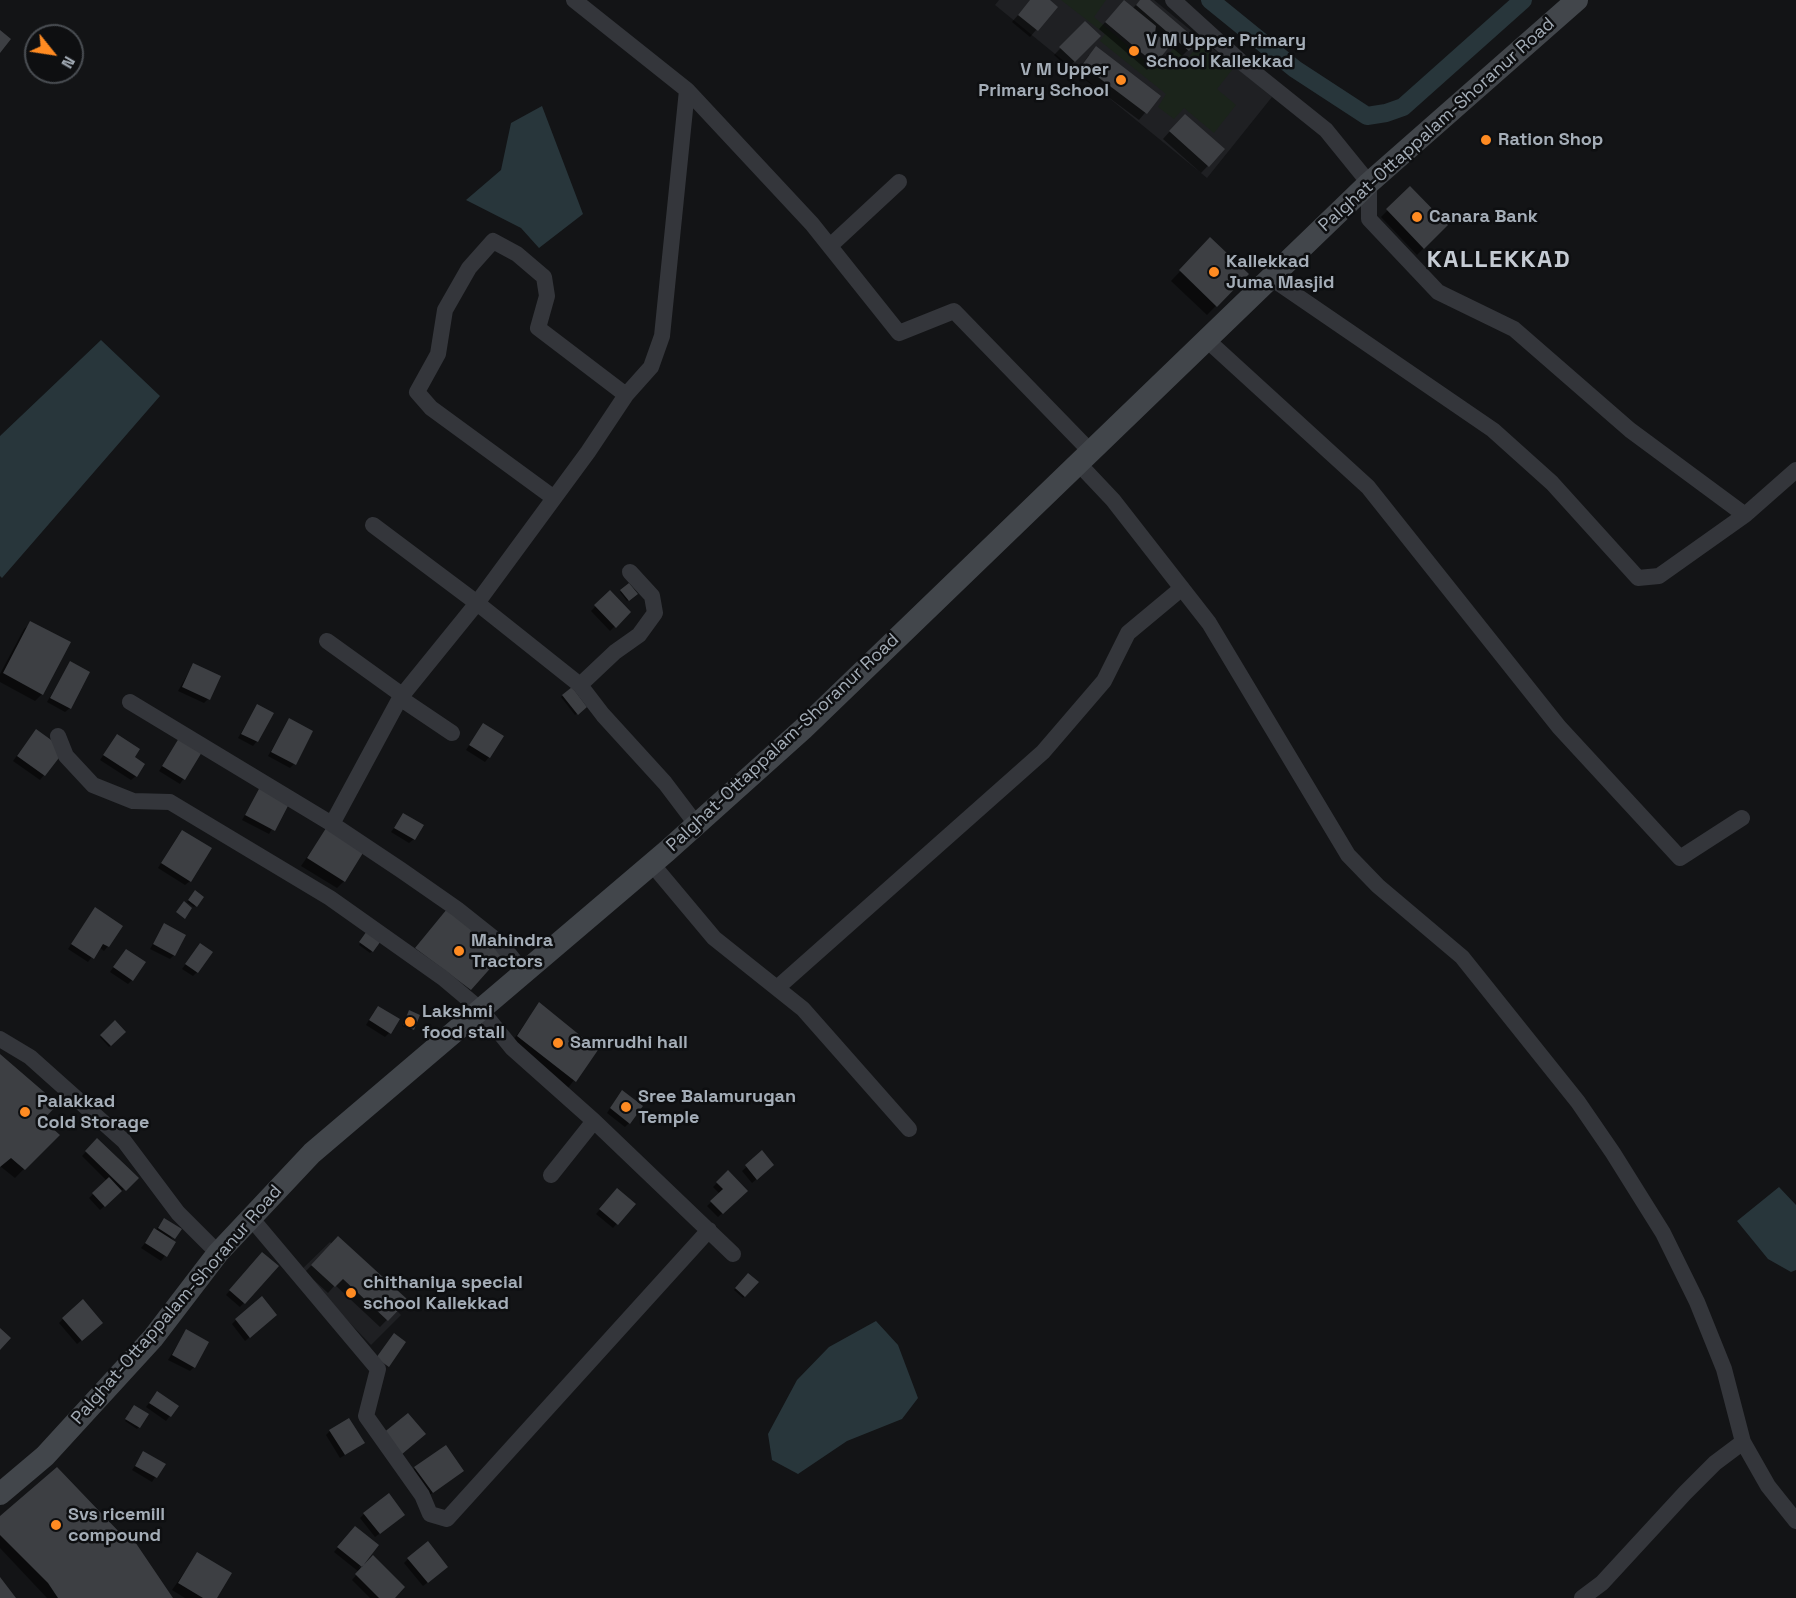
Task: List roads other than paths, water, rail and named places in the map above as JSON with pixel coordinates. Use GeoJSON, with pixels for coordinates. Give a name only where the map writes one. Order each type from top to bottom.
{"type":"FeatureCollection","features":[{"type":"Feature","properties":{"kind":"main road","name":"Palghat-Ottappalam-Shoranur Road"},"geometry":{"type":"LineString","coordinates":[[0,1494],[45,1456],[153,1338],[218,1253],[312,1153],[652,864],[803,729],[1369,183],[1577,0]]}},
{"type":"Feature","properties":{"kind":"street"},"geometry":{"type":"LineString","coordinates":[[574,0],[687,90],[830,246],[899,333],[954,311],[1085,458],[1113,500],[1209,623],[1348,855],[1378,886],[1462,957],[1578,1102],[1613,1153],[1663,1233],[1697,1302],[1724,1369],[1743,1442],[1768,1486],[1796,1521]]}},
{"type":"Feature","properties":{"kind":"street"},"geometry":{"type":"LineString","coordinates":[[1173,0],[1240,61],[1326,130],[1369,183],[1369,219],[1438,292],[1514,328],[1630,430],[1745,515]]}},
{"type":"Feature","properties":{"kind":"street"},"geometry":{"type":"LineString","coordinates":[[332,824],[401,696],[477,603],[626,395],[651,367],[662,336],[687,90]]}},
{"type":"Feature","properties":{"kind":"street"},"geometry":{"type":"LineString","coordinates":[[830,246],[899,182]]}},
{"type":"Feature","properties":{"kind":"street"},"geometry":{"type":"LineString","coordinates":[[554,498],[431,408],[417,392],[438,354],[445,310],[469,268],[493,241],[517,254],[544,278],[548,296],[538,328],[626,395]]}},
{"type":"Feature","properties":{"kind":"street"},"geometry":{"type":"LineString","coordinates":[[1271,278],[1493,430],[1552,483],[1638,578],[1659,576],[1745,515],[1796,470]]}},
{"type":"Feature","properties":{"kind":"street"},"geometry":{"type":"LineString","coordinates":[[1207,340],[1368,487],[1559,727],[1680,858],[1742,818]]}},
{"type":"Feature","properties":{"kind":"street"},"geometry":{"type":"LineString","coordinates":[[373,525],[477,603],[580,685],[603,716],[665,783],[696,824]]}},
{"type":"Feature","properties":{"kind":"street"},"geometry":{"type":"LineString","coordinates":[[580,685],[615,652],[639,635],[655,613],[652,596],[630,572]]}},
{"type":"Feature","properties":{"kind":"street"},"geometry":{"type":"LineString","coordinates":[[777,988],[1043,752],[1104,681],[1128,633],[1182,588]]}},
{"type":"Feature","properties":{"kind":"street"},"geometry":{"type":"LineString","coordinates":[[327,641],[452,733]]}},
{"type":"Feature","properties":{"kind":"street"},"geometry":{"type":"LineString","coordinates":[[130,702],[332,824],[457,909],[501,944],[524,973]]}},
{"type":"Feature","properties":{"kind":"street"},"geometry":{"type":"LineString","coordinates":[[58,736],[66,756],[93,785],[133,801],[170,802],[330,898],[443,978],[481,1010],[512,1048],[594,1121],[734,1254]]}},
{"type":"Feature","properties":{"kind":"street"},"geometry":{"type":"LineString","coordinates":[[652,864],[714,938],[803,1009],[909,1129]]}},
{"type":"Feature","properties":{"kind":"street"},"geometry":{"type":"LineString","coordinates":[[0,1039],[30,1058],[124,1141],[178,1213],[218,1253]]}},
{"type":"Feature","properties":{"kind":"street"},"geometry":{"type":"LineString","coordinates":[[551,1175],[594,1121]]}},
{"type":"Feature","properties":{"kind":"street"},"geometry":{"type":"LineString","coordinates":[[251,1218],[378,1369],[366,1416],[422,1495],[430,1514],[447,1519],[709,1230]]}},
{"type":"Feature","properties":{"kind":"street"},"geometry":{"type":"LineString","coordinates":[[1582,1598],[1602,1583],[1692,1485],[1743,1442]]}},
{"type":"Feature","properties":{"kind":"waterway"},"geometry":{"type":"LineString","coordinates":[[1210,0],[1295,69],[1367,116],[1403,107],[1523,0]]}},
{"type":"Feature","properties":{"kind":"place","name":"V M Upper Primary School Kallekkad"},"geometry":{"type":"Point","coordinates":[1134,51]}},
{"type":"Feature","properties":{"kind":"place","name":"V M Upper Primary School"},"geometry":{"type":"Point","coordinates":[1121,80]}},
{"type":"Feature","properties":{"kind":"place","name":"Ration Shop"},"geometry":{"type":"Point","coordinates":[1486,140]}},
{"type":"Feature","properties":{"kind":"place","name":"Canara Bank"},"geometry":{"type":"Point","coordinates":[1417,217]}},
{"type":"Feature","properties":{"kind":"place","name":"Kallekkad Juma Masjid"},"geometry":{"type":"Point","coordinates":[1214,272]}},
{"type":"Feature","properties":{"kind":"place","name":"Mahindra Tractors"},"geometry":{"type":"Point","coordinates":[459,951]}},
{"type":"Feature","properties":{"kind":"place","name":"Lakshmi food stall"},"geometry":{"type":"Point","coordinates":[410,1022]}},
{"type":"Feature","properties":{"kind":"place","name":"Samrudhi hall"},"geometry":{"type":"Point","coordinates":[558,1043]}},
{"type":"Feature","properties":{"kind":"place","name":"Sree Balamurugan Temple"},"geometry":{"type":"Point","coordinates":[626,1107]}},
{"type":"Feature","properties":{"kind":"place","name":"Palakkad Cold Storage"},"geometry":{"type":"Point","coordinates":[25,1112]}},
{"type":"Feature","properties":{"kind":"place","name":"chithaniya special school Kallekkad"},"geometry":{"type":"Point","coordinates":[351,1293]}},
{"type":"Feature","properties":{"kind":"place","name":"Svs ricemill compound"},"geometry":{"type":"Point","coordinates":[56,1525]}},
{"type":"Feature","properties":{"kind":"district","name":"KALLEKKAD"},"geometry":{"type":"Point","coordinates":[1499,260]}}]}
